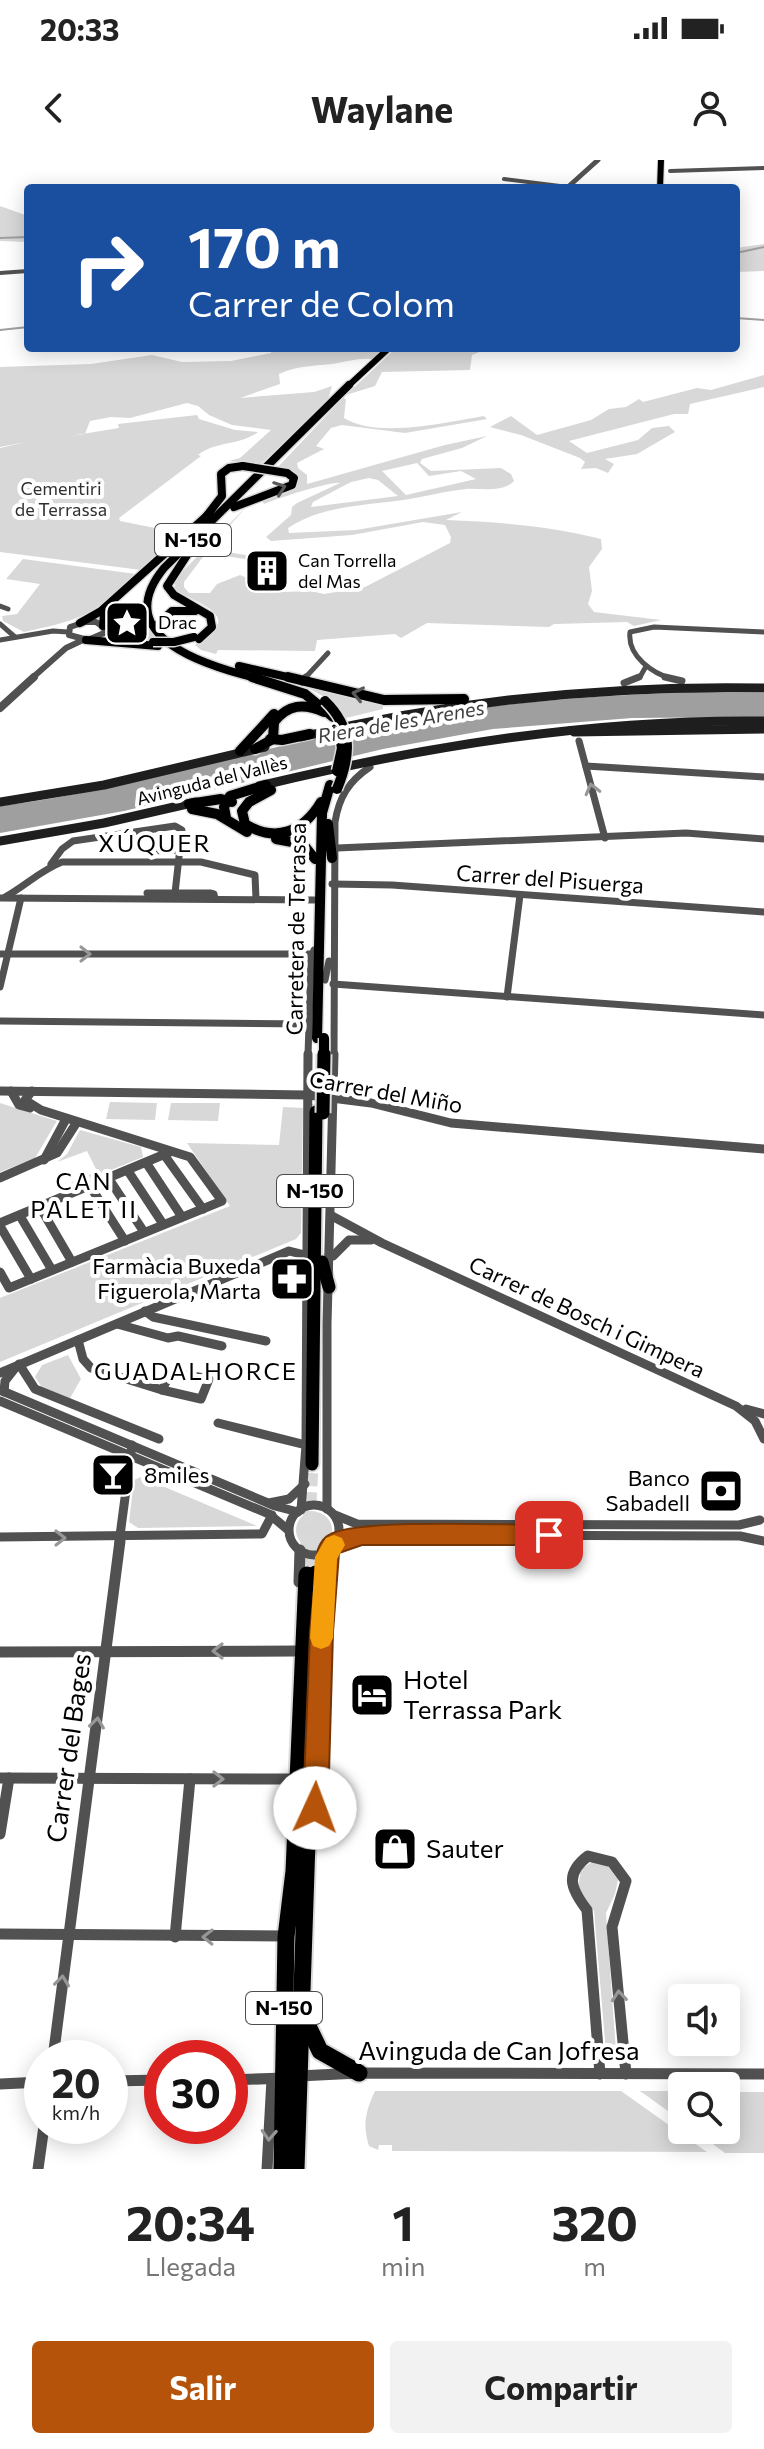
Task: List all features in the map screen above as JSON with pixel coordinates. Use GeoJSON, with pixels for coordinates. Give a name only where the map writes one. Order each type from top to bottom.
{"type":"FeatureCollection","features":[{"type":"Feature","properties":{"kind":"main road"},"geometry":{"type":"LineString","coordinates":[[661,160],[661,184]]}},
{"type":"Feature","properties":{"kind":"main road"},"geometry":{"type":"LineString","coordinates":[[659,171],[670,171]]}},
{"type":"Feature","properties":{"kind":"main road"},"geometry":{"type":"LineString","coordinates":[[661,184],[670,171]]}},
{"type":"Feature","properties":{"kind":"main road","name":"N-150"},"geometry":{"type":"LineString","coordinates":[[156,641],[147,608],[148,593],[156,578],[284,447],[385,352]]}},
{"type":"Feature","properties":{"kind":"main road","name":"N-150"},"geometry":{"type":"LineString","coordinates":[[159,623],[154,605],[157,589],[166,574],[274,467],[333,400]]}},
{"type":"Feature","properties":{"kind":"main road"},"geometry":{"type":"LineString","coordinates":[[73,629],[101,611],[284,447]]}},
{"type":"Feature","properties":{"kind":"main road"},"geometry":{"type":"LineString","coordinates":[[205,518],[222,496],[222,472],[243,466],[287,473],[294,478],[292,485],[252,497],[234,507]]}},
{"type":"Feature","properties":{"kind":"main road"},"geometry":{"type":"LineString","coordinates":[[252,497],[274,467]]}},
{"type":"Feature","properties":{"kind":"main road"},"geometry":{"type":"LineString","coordinates":[[84,640],[197,638],[212,627],[210,616],[176,597],[167,586],[191,549]]}},
{"type":"Feature","properties":{"kind":"main road","name":"Carretera de Terrassa"},"geometry":{"type":"LineString","coordinates":[[104,628],[102,617],[106,611],[129,607],[138,611],[156,641],[202,663],[304,694],[321,705],[335,720],[341,733],[342,753],[325,821],[318,966],[322,1264],[316,1464]]}},
{"type":"Feature","properties":{"kind":"main road"},"geometry":{"type":"LineString","coordinates":[[159,623],[172,611],[197,612],[203,616],[206,625],[197,638]]}},
{"type":"Feature","properties":{"kind":"main road","name":"Carretera de Terrassa"},"geometry":{"type":"LineString","coordinates":[[159,623],[175,641],[215,663],[296,685],[344,723],[350,737],[350,759],[334,787]]}},
{"type":"Feature","properties":{"kind":"main road"},"geometry":{"type":"LineString","coordinates":[[104,628],[119,639],[156,641]]}},
{"type":"Feature","properties":{"kind":"main road"},"geometry":{"type":"LineString","coordinates":[[215,663],[384,700],[464,699]]}},
{"type":"Feature","properties":{"kind":"main road","name":"Avinguda del Vallès"},"geometry":{"type":"LineString","coordinates":[[0,802],[85,788],[255,749],[386,712],[464,699],[624,683],[682,681],[764,685]]}},
{"type":"Feature","properties":{"kind":"main road"},"geometry":{"type":"LineString","coordinates":[[240,751],[288,697],[285,689],[274,684]]}},
{"type":"Feature","properties":{"kind":"main road","name":"Avinguda del Vallès"},"geometry":{"type":"LineString","coordinates":[[308,732],[538,695],[633,688],[764,685]]}},
{"type":"Feature","properties":{"kind":"main road"},"geometry":{"type":"LineString","coordinates":[[384,700],[388,704],[386,712]]}},
{"type":"Feature","properties":{"kind":"main road"},"geometry":{"type":"LineString","coordinates":[[255,749],[273,737],[275,719],[287,708],[321,705]]}},
{"type":"Feature","properties":{"kind":"main road","name":"Avinguda del Vallès"},"geometry":{"type":"LineString","coordinates":[[0,843],[94,831],[432,746],[522,733],[655,721],[764,725]]}},
{"type":"Feature","properties":{"kind":"main road"},"geometry":{"type":"LineString","coordinates":[[522,733],[580,735],[764,725]]}},
{"type":"Feature","properties":{"kind":"main road"},"geometry":{"type":"LineString","coordinates":[[261,730],[263,736],[273,737],[308,732]]}},
{"type":"Feature","properties":{"kind":"main road","name":"Avinguda del Vallès"},"geometry":{"type":"LineString","coordinates":[[272,786],[563,733]]}},
{"type":"Feature","properties":{"kind":"main road","name":"Avinguda del Vallès"},"geometry":{"type":"LineString","coordinates":[[209,760],[273,737]]}},
{"type":"Feature","properties":{"kind":"main road"},"geometry":{"type":"LineString","coordinates":[[240,814],[249,802],[272,786]]}},
{"type":"Feature","properties":{"kind":"main road"},"geometry":{"type":"LineString","coordinates":[[226,818],[224,809],[230,796],[272,786]]}},
{"type":"Feature","properties":{"kind":"main road"},"geometry":{"type":"LineString","coordinates":[[190,806],[228,800],[234,803],[245,824],[255,831],[272,834],[292,832],[312,819],[334,787]]}},
{"type":"Feature","properties":{"kind":"main road"},"geometry":{"type":"LineString","coordinates":[[0,796],[85,788]]}},
{"type":"Feature","properties":{"kind":"main road"},"geometry":{"type":"LineString","coordinates":[[190,806],[226,818],[253,834],[303,844],[315,859]]}},
{"type":"Feature","properties":{"kind":"main road"},"geometry":{"type":"LineString","coordinates":[[325,821],[334,853]]}},
{"type":"Feature","properties":{"kind":"main road"},"geometry":{"type":"LineString","coordinates":[[318,966],[313,952],[315,859],[325,821]]}},
{"type":"Feature","properties":{"kind":"main road","name":"Carretera de Terrassa"},"geometry":{"type":"LineString","coordinates":[[320,1038],[329,982],[325,821]]}},
{"type":"Feature","properties":{"kind":"main road"},"geometry":{"type":"LineString","coordinates":[[322,1264],[329,1287]]}},
{"type":"Feature","properties":{"kind":"main road"},"geometry":{"type":"LineString","coordinates":[[305,1295],[322,1264]]}},
{"type":"Feature","properties":{"kind":"main road","name":"N-150"},"geometry":{"type":"LineString","coordinates":[[282,2169],[278,2100],[285,2078],[303,2005],[312,1575],[294,1871],[286,1937],[285,2078],[296,2169]]}},
{"type":"Feature","properties":{"kind":"main road"},"geometry":{"type":"LineString","coordinates":[[303,2005],[311,2041],[321,2054],[359,2073]]}},
{"type":"Feature","properties":{"kind":"street"},"geometry":{"type":"LineString","coordinates":[[574,184],[598,160]]}},
{"type":"Feature","properties":{"kind":"street"},"geometry":{"type":"LineString","coordinates":[[670,171],[764,168]]}},
{"type":"Feature","properties":{"kind":"street"},"geometry":{"type":"LineString","coordinates":[[504,179],[541,184]]}},
{"type":"Feature","properties":{"kind":"street"},"geometry":{"type":"LineString","coordinates":[[0,273],[24,271]]}},
{"type":"Feature","properties":{"kind":"street"},"geometry":{"type":"LineString","coordinates":[[0,606],[8,609]]}},
{"type":"Feature","properties":{"kind":"street"},"geometry":{"type":"LineString","coordinates":[[0,640],[73,629],[96,622],[104,628],[97,637],[66,648],[0,708]]}},
{"type":"Feature","properties":{"kind":"street"},"geometry":{"type":"LineString","coordinates":[[0,624],[15,637]]}},
{"type":"Feature","properties":{"kind":"street"},"geometry":{"type":"LineString","coordinates":[[682,681],[659,677],[645,668],[629,639],[633,630],[666,627],[764,632]]}},
{"type":"Feature","properties":{"kind":"street"},"geometry":{"type":"LineString","coordinates":[[73,629],[84,640]]}},
{"type":"Feature","properties":{"kind":"street"},"geometry":{"type":"LineString","coordinates":[[0,700],[73,629]]}},
{"type":"Feature","properties":{"kind":"street"},"geometry":{"type":"LineString","coordinates":[[302,682],[328,653]]}},
{"type":"Feature","properties":{"kind":"street"},"geometry":{"type":"LineString","coordinates":[[624,683],[640,677],[645,668]]}},
{"type":"Feature","properties":{"kind":"street"},"geometry":{"type":"LineString","coordinates":[[580,735],[605,838]]}},
{"type":"Feature","properties":{"kind":"street"},"geometry":{"type":"LineString","coordinates":[[586,766],[764,777]]}},
{"type":"Feature","properties":{"kind":"street"},"geometry":{"type":"LineString","coordinates":[[322,1264],[332,1216],[333,1098],[329,982],[335,822],[340,800],[352,779],[370,767]]}},
{"type":"Feature","properties":{"kind":"street"},"geometry":{"type":"LineString","coordinates":[[2,898],[26,885],[73,841],[143,829],[179,828],[182,830],[181,850],[175,893]]}},
{"type":"Feature","properties":{"kind":"street"},"geometry":{"type":"LineString","coordinates":[[334,853],[686,833],[764,839]]}},
{"type":"Feature","properties":{"kind":"street"},"geometry":{"type":"LineString","coordinates":[[147,851],[181,850]]}},
{"type":"Feature","properties":{"kind":"street"},"geometry":{"type":"LineString","coordinates":[[51,864],[206,863],[255,875],[256,899]]}},
{"type":"Feature","properties":{"kind":"street","name":"Carrer del Pisuerga"},"geometry":{"type":"LineString","coordinates":[[332,884],[392,885],[764,912]]}},
{"type":"Feature","properties":{"kind":"street"},"geometry":{"type":"LineString","coordinates":[[0,987],[3,954],[26,898],[26,885]]}},
{"type":"Feature","properties":{"kind":"street"},"geometry":{"type":"LineString","coordinates":[[127,898],[139,893],[210,893],[214,894],[215,899]]}},
{"type":"Feature","properties":{"kind":"street"},"geometry":{"type":"LineString","coordinates":[[507,997],[520,895]]}},
{"type":"Feature","properties":{"kind":"street"},"geometry":{"type":"LineString","coordinates":[[2,898],[314,900]]}},
{"type":"Feature","properties":{"kind":"street"},"geometry":{"type":"LineString","coordinates":[[3,954],[313,952],[308,1024],[305,1484],[299,1511],[287,1529]]}},
{"type":"Feature","properties":{"kind":"street"},"geometry":{"type":"LineString","coordinates":[[329,982],[764,1015]]}},
{"type":"Feature","properties":{"kind":"street"},"geometry":{"type":"LineString","coordinates":[[0,1021],[308,1024]]}},
{"type":"Feature","properties":{"kind":"street","name":"Carrer del Miño"},"geometry":{"type":"LineString","coordinates":[[0,1091],[308,1095],[451,1123],[764,1149]]}},
{"type":"Feature","properties":{"kind":"street"},"geometry":{"type":"LineString","coordinates":[[0,1272],[9,1288],[222,1201],[192,1160],[19,1105],[11,1091]]}},
{"type":"Feature","properties":{"kind":"street"},"geometry":{"type":"LineString","coordinates":[[32,1091],[25,1100],[41,1110]]}},
{"type":"Feature","properties":{"kind":"street"},"geometry":{"type":"LineString","coordinates":[[44,1160],[66,1119]]}},
{"type":"Feature","properties":{"kind":"street"},"geometry":{"type":"LineString","coordinates":[[0,1178],[57,1153],[77,1122]]}},
{"type":"Feature","properties":{"kind":"street"},"geometry":{"type":"LineString","coordinates":[[31,1279],[0,1224],[168,1154]]}},
{"type":"Feature","properties":{"kind":"street"},"geometry":{"type":"LineString","coordinates":[[168,1154],[203,1209]]}},
{"type":"Feature","properties":{"kind":"street"},"geometry":{"type":"LineString","coordinates":[[176,1171],[179,1166],[192,1160]]}},
{"type":"Feature","properties":{"kind":"street"},"geometry":{"type":"LineString","coordinates":[[147,1164],[182,1217]]}},
{"type":"Feature","properties":{"kind":"street"},"geometry":{"type":"LineString","coordinates":[[128,1171],[163,1224]]}},
{"type":"Feature","properties":{"kind":"street"},"geometry":{"type":"LineString","coordinates":[[109,1179],[144,1232]]}},
{"type":"Feature","properties":{"kind":"street"},"geometry":{"type":"LineString","coordinates":[[90,1186],[125,1241]]}},
{"type":"Feature","properties":{"kind":"street"},"geometry":{"type":"LineString","coordinates":[[40,1207],[72,1262]]}},
{"type":"Feature","properties":{"kind":"street"},"geometry":{"type":"LineString","coordinates":[[20,1216],[52,1270]]}},
{"type":"Feature","properties":{"kind":"street","name":"Carrer de Bosch i Gimpera"},"geometry":{"type":"LineString","coordinates":[[332,1216],[382,1243],[736,1406],[755,1421],[764,1439]]}},
{"type":"Feature","properties":{"kind":"street","name":"Carrer de Bosch i Gimpera"},"geometry":{"type":"LineString","coordinates":[[322,1264],[341,1243],[349,1239],[382,1243]]}},
{"type":"Feature","properties":{"kind":"street"},"geometry":{"type":"LineString","coordinates":[[0,1373],[289,1251],[305,1255]]}},
{"type":"Feature","properties":{"kind":"street"},"geometry":{"type":"LineString","coordinates":[[307,1908],[312,1877],[322,1632],[333,1545],[340,1525],[331,1512],[329,1287]]}},
{"type":"Feature","properties":{"kind":"street"},"geometry":{"type":"LineString","coordinates":[[145,1311],[153,1317],[266,1341]]}},
{"type":"Feature","properties":{"kind":"street"},"geometry":{"type":"LineString","coordinates":[[117,1324],[168,1338],[178,1336],[222,1346]]}},
{"type":"Feature","properties":{"kind":"street"},"geometry":{"type":"LineString","coordinates":[[78,1340],[85,1361],[93,1369],[162,1390],[201,1399],[209,1379],[171,1372],[162,1390]]}},
{"type":"Feature","properties":{"kind":"street"},"geometry":{"type":"LineString","coordinates":[[19,1364],[7,1378],[1,1394],[272,1515],[287,1529],[290,1541],[300,1550],[311,1553],[362,1535],[740,1536],[764,1541]]}},
{"type":"Feature","properties":{"kind":"street"},"geometry":{"type":"LineString","coordinates":[[19,1364],[35,1389],[159,1439]]}},
{"type":"Feature","properties":{"kind":"street"},"geometry":{"type":"LineString","coordinates":[[736,1406],[764,1414]]}},
{"type":"Feature","properties":{"kind":"street"},"geometry":{"type":"LineString","coordinates":[[218,1423],[306,1445]]}},
{"type":"Feature","properties":{"kind":"street"},"geometry":{"type":"LineString","coordinates":[[131,1451],[269,1503],[299,1511],[317,1507],[357,1524],[739,1525],[762,1518],[759,1533],[764,1541]]}},
{"type":"Feature","properties":{"kind":"street","name":"Carrer del Bages"},"geometry":{"type":"LineString","coordinates":[[55,2040],[131,1451]]}},
{"type":"Feature","properties":{"kind":"street"},"geometry":{"type":"LineString","coordinates":[[269,1503],[289,1499],[305,1484]]}},
{"type":"Feature","properties":{"kind":"street"},"geometry":{"type":"LineString","coordinates":[[0,1537],[262,1534],[272,1515]]}},
{"type":"Feature","properties":{"kind":"street"},"geometry":{"type":"LineString","coordinates":[[0,1934],[286,1937],[300,1550]]}},
{"type":"Feature","properties":{"kind":"street"},"geometry":{"type":"LineString","coordinates":[[0,1652],[296,1651]]}},
{"type":"Feature","properties":{"kind":"street"},"geometry":{"type":"LineString","coordinates":[[0,1834],[5,1778],[290,1779]]}},
{"type":"Feature","properties":{"kind":"street"},"geometry":{"type":"LineString","coordinates":[[175,1937],[190,1779]]}},
{"type":"Feature","properties":{"kind":"street"},"geometry":{"type":"LineString","coordinates":[[600,2074],[587,1910],[572,1885],[573,1871],[588,1856],[612,1862],[626,1881],[612,1927],[626,2074]]}},
{"type":"Feature","properties":{"kind":"street","name":"Avinguda de Can Jofresa"},"geometry":{"type":"LineString","coordinates":[[248,2079],[359,2073],[764,2074]]}},
{"type":"Feature","properties":{"kind":"street"},"geometry":{"type":"LineString","coordinates":[[0,2084],[24,2083]]}},
{"type":"Feature","properties":{"kind":"street"},"geometry":{"type":"LineString","coordinates":[[278,2100],[289,2115],[290,2158],[296,2169]]}},
{"type":"Feature","properties":{"kind":"street"},"geometry":{"type":"LineString","coordinates":[[267,2169],[278,2100]]}},
{"type":"Feature","properties":{"kind":"street"},"geometry":{"type":"LineString","coordinates":[[38,2169],[41,2144]]}},
{"type":"Feature","properties":{"kind":"green space"},"geometry":{"type":"Polygon","coordinates":[[[0,206],[24,215],[24,242],[0,241],[0,206]]]}},
{"type":"Feature","properties":{"kind":"green space"},"geometry":{"type":"Polygon","coordinates":[[[764,244],[764,271],[740,272],[740,247],[764,244]]]}},
{"type":"Feature","properties":{"kind":"green space","name":"Cementiri de Terrassa"},"geometry":{"type":"Polygon","coordinates":[[[271,352],[379,352],[372,359],[286,371],[279,374],[280,384],[240,398],[314,392],[332,386],[328,400],[260,465],[229,461],[240,458],[271,430],[232,425],[187,403],[130,418],[111,417],[90,421],[85,434],[119,428],[118,424],[197,415],[199,419],[235,430],[258,432],[205,450],[119,518],[120,521],[155,528],[169,539],[169,544],[141,570],[0,552],[0,448],[26,442],[0,447],[0,367],[91,364],[152,355],[182,362],[231,361],[271,352]]]}},
{"type":"Feature","properties":{"kind":"green space"},"geometry":{"type":"Polygon","coordinates":[[[392,352],[480,352],[472,355],[470,370],[382,372],[375,386],[346,395],[392,352]]]}},
{"type":"Feature","properties":{"kind":"green space"},"geometry":{"type":"Polygon","coordinates":[[[764,375],[764,387],[690,404],[688,414],[674,414],[569,441],[587,453],[638,440],[652,428],[669,426],[675,432],[637,454],[605,459],[614,464],[608,473],[596,468],[581,469],[585,462],[580,458],[521,435],[490,427],[511,416],[537,435],[591,420],[609,409],[626,407],[639,399],[643,402],[697,388],[711,390],[764,375]]]}},
{"type":"Feature","properties":{"kind":"green space"},"geometry":{"type":"Polygon","coordinates":[[[343,398],[346,399],[344,418],[375,427],[433,425],[484,416],[487,419],[405,433],[342,425],[331,428],[316,446],[324,449],[297,463],[298,468],[307,475],[307,484],[487,436],[462,448],[422,459],[420,463],[431,471],[501,468],[511,474],[514,481],[509,485],[329,511],[301,520],[288,528],[289,533],[356,530],[462,512],[446,520],[524,525],[601,539],[602,549],[589,567],[592,591],[588,604],[594,612],[661,620],[634,626],[627,622],[554,624],[549,627],[427,623],[401,638],[395,634],[317,640],[315,651],[218,650],[216,654],[201,650],[195,645],[217,627],[218,619],[207,607],[175,590],[175,579],[249,504],[209,549],[258,557],[245,559],[206,553],[184,582],[189,593],[210,593],[217,584],[240,575],[252,580],[250,583],[255,593],[311,591],[324,594],[365,587],[450,543],[451,537],[445,525],[423,522],[352,535],[271,541],[266,537],[291,515],[292,507],[340,483],[315,487],[264,504],[261,499],[296,486],[299,477],[278,467],[343,398]],[[417,463],[382,471],[406,495],[476,479],[461,471],[429,476],[417,463]],[[369,478],[351,482],[313,502],[311,507],[398,496],[378,480],[369,478]]]}},
{"type":"Feature","properties":{"kind":"green space"},"geometry":{"type":"Polygon","coordinates":[[[23,559],[136,574],[86,614],[24,632],[3,621],[2,616],[17,614],[40,584],[6,579],[23,559]]]}},
{"type":"Feature","properties":{"kind":"green space"},"geometry":{"type":"Polygon","coordinates":[[[115,609],[140,616],[160,641],[117,636],[106,614],[115,609]]]}},
{"type":"Feature","properties":{"kind":"green space"},"geometry":{"type":"Polygon","coordinates":[[[303,685],[383,704],[383,709],[346,718],[328,699],[303,685]]]}},
{"type":"Feature","properties":{"kind":"green space"},"geometry":{"type":"Polygon","coordinates":[[[110,1102],[157,1103],[155,1120],[106,1119],[110,1102]]]}},
{"type":"Feature","properties":{"kind":"green space"},"geometry":{"type":"Polygon","coordinates":[[[0,1103],[57,1121],[35,1158],[0,1172],[0,1103]]]}},
{"type":"Feature","properties":{"kind":"green space"},"geometry":{"type":"Polygon","coordinates":[[[171,1103],[220,1103],[218,1121],[168,1120],[171,1103]]]}},
{"type":"Feature","properties":{"kind":"green space"},"geometry":{"type":"Polygon","coordinates":[[[283,1107],[303,1108],[301,1233],[296,1239],[0,1362],[0,1298],[230,1206],[187,1143],[279,1145],[283,1107]]]}},
{"type":"Feature","properties":{"kind":"green space"},"geometry":{"type":"Polygon","coordinates":[[[80,1130],[141,1147],[143,1157],[69,1187],[66,1185],[97,1171],[87,1151],[57,1162],[67,1154],[80,1130]]]}},
{"type":"Feature","properties":{"kind":"green space"},"geometry":{"type":"Polygon","coordinates":[[[68,1355],[81,1379],[69,1400],[39,1389],[41,1386],[35,1377],[42,1365],[68,1355]]]}},
{"type":"Feature","properties":{"kind":"green space"},"geometry":{"type":"Polygon","coordinates":[[[141,1477],[257,1526],[138,1528],[129,1522],[134,1480],[141,1477]]]}},
{"type":"Feature","properties":{"kind":"green space"},"geometry":{"type":"Polygon","coordinates":[[[314,1512],[327,1517],[332,1530],[327,1543],[314,1548],[301,1543],[296,1530],[301,1517],[314,1512]]]}},
{"type":"Feature","properties":{"kind":"green space"},"geometry":{"type":"Polygon","coordinates":[[[592,1862],[607,1865],[618,1880],[606,1913],[616,2051],[606,2052],[594,1911],[578,1888],[581,1869],[592,1862]]]}},
{"type":"Feature","properties":{"kind":"green space"},"geometry":{"type":"Polygon","coordinates":[[[375,2091],[621,2091],[668,2124],[668,2144],[696,2144],[707,2152],[392,2151],[392,2145],[379,2145],[378,2150],[369,2146],[365,2124],[375,2091]]]}},
{"type":"Feature","properties":{"kind":"green space"},"geometry":{"type":"Polygon","coordinates":[[[640,2091],[668,2091],[668,2111],[640,2091]]]}},
{"type":"Feature","properties":{"kind":"green space"},"geometry":{"type":"Polygon","coordinates":[[[740,2092],[764,2092],[764,2153],[725,2153],[713,2144],[740,2144],[740,2092]]]}},
{"type":"Feature","properties":{"kind":"water","name":"Riera de les Arenes"},"geometry":{"type":"Polygon","coordinates":[[[693,692],[764,693],[764,717],[632,718],[493,729],[383,749],[124,811],[0,833],[0,806],[140,781],[368,726],[530,702],[693,692]]]}},
{"type":"Feature","properties":{"kind":"waterway"},"geometry":{"type":"LineString","coordinates":[[0,238],[24,237]]}},
{"type":"Feature","properties":{"kind":"waterway"},"geometry":{"type":"LineString","coordinates":[[740,252],[764,247]]}},
{"type":"Feature","properties":{"kind":"waterway"},"geometry":{"type":"LineString","coordinates":[[740,318],[764,320]]}},
{"type":"Feature","properties":{"kind":"waterway"},"geometry":{"type":"LineString","coordinates":[[0,330],[24,327]]}},
{"type":"Feature","properties":{"kind":"tunnel"},"geometry":{"type":"LineString","coordinates":[[308,1543],[312,1464]]}},
{"type":"Feature","properties":{"kind":"tunnel"},"geometry":{"type":"LineString","coordinates":[[307,1575],[309,1541]]}},
{"type":"Feature","properties":{"kind":"slow traffic"},"geometry":{"type":"LineString","coordinates":[[321,1638],[326,1557],[334,1545]]}},
{"type":"Feature","properties":{"kind":"place","name":"Can Torrella del Mas"},"geometry":{"type":"Point","coordinates":[267,571]}},
{"type":"Feature","properties":{"kind":"place","name":"Drac"},"geometry":{"type":"Point","coordinates":[127,623]}},
{"type":"Feature","properties":{"kind":"place","name":"Farmàcia Buxeda Figuerola, Marta"},"geometry":{"type":"Point","coordinates":[292,1279]}},
{"type":"Feature","properties":{"kind":"place","name":"8miles"},"geometry":{"type":"Point","coordinates":[113,1475]}},
{"type":"Feature","properties":{"kind":"place","name":"Banco Sabadell"},"geometry":{"type":"Point","coordinates":[721,1491]}},
{"type":"Feature","properties":{"kind":"place","name":"Hotel Terrassa Park"},"geometry":{"type":"Point","coordinates":[372,1695]}},
{"type":"Feature","properties":{"kind":"place","name":"Sauter"},"geometry":{"type":"Point","coordinates":[395,1849]}},
{"type":"Feature","properties":{"kind":"district","name":"XÚQUER"},"geometry":{"type":"Point","coordinates":[155,844]}},
{"type":"Feature","properties":{"kind":"district","name":"CAN PALET II"},"geometry":{"type":"Point","coordinates":[84,1196]}},
{"type":"Feature","properties":{"kind":"district","name":"GUADALHORCE"},"geometry":{"type":"Point","coordinates":[196,1372]}},
{"type":"Feature","properties":{"kind":"route"},"geometry":{"type":"LineString","coordinates":[[315,1808],[326,1557],[329,1549],[337,1541],[362,1535],[549,1535]]}}]}
